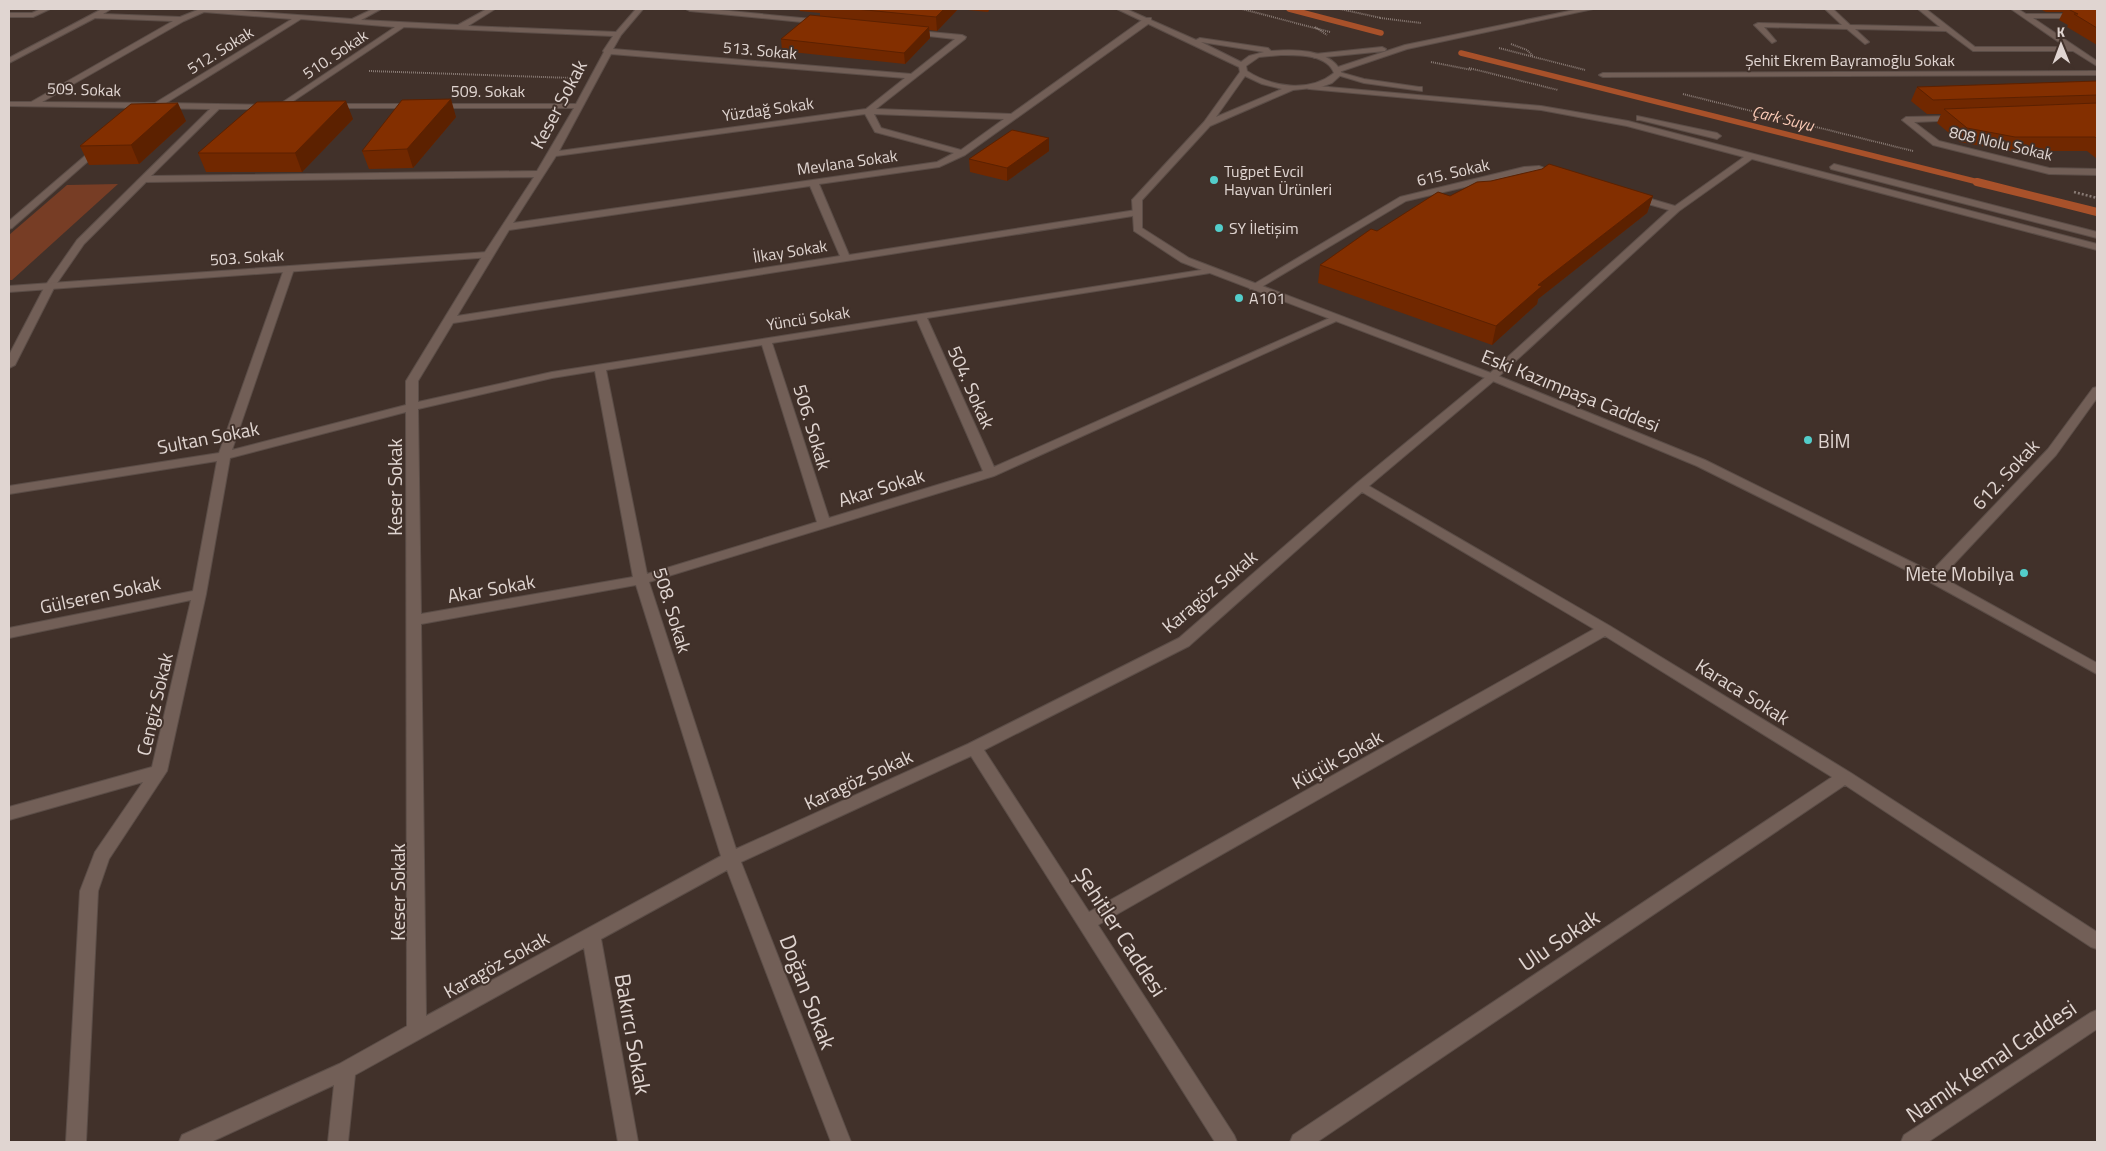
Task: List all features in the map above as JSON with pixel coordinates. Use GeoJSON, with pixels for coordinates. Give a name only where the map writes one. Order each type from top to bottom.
{"type":"FeatureCollection","features":[{"type":"Feature","properties":{"kind":"street"},"geometry":{"type":"LineString","coordinates":[[9,15],[33,15],[46,9]]}},
{"type":"Feature","properties":{"kind":"street"},"geometry":{"type":"LineString","coordinates":[[9,61],[107,9]]}},
{"type":"Feature","properties":{"kind":"street"},"geometry":{"type":"LineString","coordinates":[[34,103],[181,20],[205,9],[402,25],[618,34]]}},
{"type":"Feature","properties":{"kind":"street"},"geometry":{"type":"LineString","coordinates":[[354,21],[378,9]]}},
{"type":"Feature","properties":{"kind":"street"},"geometry":{"type":"LineString","coordinates":[[458,28],[492,9]]}},
{"type":"Feature","properties":{"kind":"street","name":"Keser Sokak"},"geometry":{"type":"LineString","coordinates":[[417,1031],[412,381],[488,255],[553,154],[607,51],[618,34],[640,9]]}},
{"type":"Feature","properties":{"kind":"street"},"geometry":{"type":"LineString","coordinates":[[690,9],[826,23]]}},
{"type":"Feature","properties":{"kind":"street"},"geometry":{"type":"LineString","coordinates":[[1121,9],[1189,39],[1243,69],[1262,82],[1293,87],[1541,108],[1628,124],[1751,150],[2097,247]]}},
{"type":"Feature","properties":{"kind":"street"},"geometry":{"type":"LineString","coordinates":[[1315,56],[1406,47],[1589,9]]}},
{"type":"Feature","properties":{"kind":"street"},"geometry":{"type":"LineString","coordinates":[[1829,9],[1866,42]]}},
{"type":"Feature","properties":{"kind":"street"},"geometry":{"type":"LineString","coordinates":[[1922,9],[1973,49],[2075,49]]}},
{"type":"Feature","properties":{"kind":"street"},"geometry":{"type":"LineString","coordinates":[[2014,9],[2097,64]]}},
{"type":"Feature","properties":{"kind":"street"},"geometry":{"type":"LineString","coordinates":[[91,16],[181,20]]}},
{"type":"Feature","properties":{"kind":"street"},"geometry":{"type":"LineString","coordinates":[[2026,16],[2097,16]]}},
{"type":"Feature","properties":{"kind":"street","name":"512. Sokak"},"geometry":{"type":"LineString","coordinates":[[146,108],[300,17]]}},
{"type":"Feature","properties":{"kind":"street","name":"Mevlana Sokak"},"geometry":{"type":"LineString","coordinates":[[507,227],[939,164],[962,153],[1148,20]]}},
{"type":"Feature","properties":{"kind":"street","name":"510. Sokak"},"geometry":{"type":"LineString","coordinates":[[283,106],[402,25]]}},
{"type":"Feature","properties":{"kind":"street"},"geometry":{"type":"LineString","coordinates":[[1772,41],[1758,25],[1948,29]]}},
{"type":"Feature","properties":{"kind":"street"},"geometry":{"type":"LineString","coordinates":[[904,31],[962,37],[910,76],[868,111],[878,130],[962,153]]}},
{"type":"Feature","properties":{"kind":"street"},"geometry":{"type":"LineString","coordinates":[[1189,39],[1315,56],[1326,60],[1338,72],[1404,88],[1511,97],[1588,107],[1666,123],[1723,138]]}},
{"type":"Feature","properties":{"kind":"street"},"geometry":{"type":"LineString","coordinates":[[1309,87],[1334,80],[1338,72],[1406,47]]}},
{"type":"Feature","properties":{"kind":"street","name":"513. Sokak"},"geometry":{"type":"LineString","coordinates":[[607,51],[910,76]]}},
{"type":"Feature","properties":{"kind":"street"},"geometry":{"type":"LineString","coordinates":[[1136,213],[1137,200],[1207,124],[1252,57],[1262,54],[1288,52]]}},
{"type":"Feature","properties":{"kind":"street","name":"Şehit Ekrem Bayramoğlu Sokak"},"geometry":{"type":"LineString","coordinates":[[1604,75],[2097,73]]}},
{"type":"Feature","properties":{"kind":"street"},"geometry":{"type":"LineString","coordinates":[[1207,124],[1293,87]]}},
{"type":"Feature","properties":{"kind":"street","name":"509. Sokak"},"geometry":{"type":"LineString","coordinates":[[9,104],[34,103],[146,108],[302,106]]}},
{"type":"Feature","properties":{"kind":"street","name":"509. Sokak"},"geometry":{"type":"LineString","coordinates":[[322,106],[578,106]]}},
{"type":"Feature","properties":{"kind":"street"},"geometry":{"type":"LineString","coordinates":[[9,366],[50,286],[80,242],[216,107]]}},
{"type":"Feature","properties":{"kind":"street","name":"Yüzdağ Sokak"},"geometry":{"type":"LineString","coordinates":[[553,154],[868,111],[1013,117]]}},
{"type":"Feature","properties":{"kind":"street","name":"808 Nolu Sokak"},"geometry":{"type":"LineString","coordinates":[[1963,118],[1906,120],[1936,143],[2049,172],[2097,172]]}},
{"type":"Feature","properties":{"kind":"street"},"geometry":{"type":"LineString","coordinates":[[9,226],[109,138]]}},
{"type":"Feature","properties":{"kind":"street"},"geometry":{"type":"LineString","coordinates":[[1492,377],[1676,209],[1751,150],[1761,148]]}},
{"type":"Feature","properties":{"kind":"street"},"geometry":{"type":"LineString","coordinates":[[1828,165],[2097,235]]}},
{"type":"Feature","properties":{"kind":"street","name":"615. Sokak"},"geometry":{"type":"LineString","coordinates":[[1254,287],[1403,199],[1524,170],[1539,169],[1566,177]]}},
{"type":"Feature","properties":{"kind":"street"},"geometry":{"type":"LineString","coordinates":[[144,179],[540,174]]}},
{"type":"Feature","properties":{"kind":"street"},"geometry":{"type":"LineString","coordinates":[[813,182],[845,257]]}},
{"type":"Feature","properties":{"kind":"street"},"geometry":{"type":"LineString","coordinates":[[1621,193],[1676,209]]}},
{"type":"Feature","properties":{"kind":"street","name":"İlkay Sokak"},"geometry":{"type":"LineString","coordinates":[[449,320],[1136,213]]}},
{"type":"Feature","properties":{"kind":"street","name":"Eski Kazımpaşa Caddesi"},"geometry":{"type":"LineString","coordinates":[[1136,213],[1137,229],[1185,260],[1492,377],[1702,463],[1934,578],[2097,669]]}},
{"type":"Feature","properties":{"kind":"street","name":"503. Sokak"},"geometry":{"type":"LineString","coordinates":[[9,289],[488,255]]}},
{"type":"Feature","properties":{"kind":"street","name":"Cengiz Sokak"},"geometry":{"type":"LineString","coordinates":[[76,1142],[90,891],[101,857],[160,771],[200,594],[224,456],[289,269]]}},
{"type":"Feature","properties":{"kind":"street","name":"Yüncü Sokak"},"geometry":{"type":"LineString","coordinates":[[412,407],[552,375],[1210,270]]}},
{"type":"Feature","properties":{"kind":"street","name":"504. Sokak"},"geometry":{"type":"LineString","coordinates":[[921,316],[990,473]]}},
{"type":"Feature","properties":{"kind":"street","name":"Akar Sokak"},"geometry":{"type":"LineString","coordinates":[[414,620],[641,580],[990,473],[1336,319]]}},
{"type":"Feature","properties":{"kind":"street","name":"506. Sokak"},"geometry":{"type":"LineString","coordinates":[[766,341],[824,524]]}},
{"type":"Feature","properties":{"kind":"street","name":"508. Sokak"},"geometry":{"type":"LineString","coordinates":[[600,367],[641,580],[731,859]]}},
{"type":"Feature","properties":{"kind":"street","name":"Karagöz Sokak"},"geometry":{"type":"LineString","coordinates":[[189,1142],[346,1070],[731,859],[974,748],[1184,642],[1361,486],[1492,377]]}},
{"type":"Feature","properties":{"kind":"street","name":"612. Sokak"},"geometry":{"type":"LineString","coordinates":[[1934,578],[2052,452],[2097,390]]}},
{"type":"Feature","properties":{"kind":"street","name":"Sultan Sokak"},"geometry":{"type":"LineString","coordinates":[[9,490],[224,456],[412,407]]}},
{"type":"Feature","properties":{"kind":"street","name":"Karaca Sokak"},"geometry":{"type":"LineString","coordinates":[[1361,486],[1605,629],[1845,777],[2097,941]]}},
{"type":"Feature","properties":{"kind":"street","name":"Gülseren Sokak"},"geometry":{"type":"LineString","coordinates":[[9,633],[200,594]]}},
{"type":"Feature","properties":{"kind":"street","name":"Küçük Sokak"},"geometry":{"type":"LineString","coordinates":[[1087,922],[1386,755],[1605,629]]}},
{"type":"Feature","properties":{"kind":"street","name":"Şehitler Caddesi"},"geometry":{"type":"LineString","coordinates":[[974,748],[1227,1142]]}},
{"type":"Feature","properties":{"kind":"street"},"geometry":{"type":"LineString","coordinates":[[9,813],[160,771]]}},
{"type":"Feature","properties":{"kind":"street","name":"Ulu Sokak"},"geometry":{"type":"LineString","coordinates":[[1300,1142],[1845,777]]}},
{"type":"Feature","properties":{"kind":"street","name":"Doğan Sokak"},"geometry":{"type":"LineString","coordinates":[[731,859],[841,1142]]}},
{"type":"Feature","properties":{"kind":"street","name":"Bakırcı Sokak"},"geometry":{"type":"LineString","coordinates":[[591,935],[628,1142]]}},
{"type":"Feature","properties":{"kind":"street","name":"Namık Kemal Caddesi"},"geometry":{"type":"LineString","coordinates":[[1911,1142],[2097,1019]]}},
{"type":"Feature","properties":{"kind":"street"},"geometry":{"type":"LineString","coordinates":[[338,1142],[346,1070]]}},
{"type":"Feature","properties":{"kind":"path"},"geometry":{"type":"LineString","coordinates":[[1242,9],[1330,32]]}},
{"type":"Feature","properties":{"kind":"path"},"geometry":{"type":"LineString","coordinates":[[1340,9],[1386,19]]}},
{"type":"Feature","properties":{"kind":"path"},"geometry":{"type":"LineString","coordinates":[[1499,48],[1604,75]]}},
{"type":"Feature","properties":{"kind":"path"},"geometry":{"type":"LineString","coordinates":[[336,70],[593,78]]}},
{"type":"Feature","properties":{"kind":"path"},"geometry":{"type":"LineString","coordinates":[[1679,94],[1916,152]]}},
{"type":"Feature","properties":{"kind":"path"},"geometry":{"type":"LineString","coordinates":[[2069,191],[2097,198]]}},
{"type":"Feature","properties":{"kind":"shaded area"},"geometry":{"type":"Polygon","coordinates":[[[118,184],[12,280],[9,280],[9,235],[67,185],[118,184]]]}},
{"type":"Feature","properties":{"kind":"building"},"geometry":{"type":"Polygon","coordinates":[[[856,9],[944,9],[936,17],[856,9]]]}},
{"type":"Feature","properties":{"kind":"building"},"geometry":{"type":"Polygon","coordinates":[[[2068,9],[2097,9],[2097,28],[2074,14],[2078,14],[2068,9]]]}},
{"type":"Feature","properties":{"kind":"building"},"geometry":{"type":"Polygon","coordinates":[[[810,15],[929,27],[904,53],[781,39],[810,15]]]}},
{"type":"Feature","properties":{"kind":"building"},"geometry":{"type":"Polygon","coordinates":[[[2097,81],[2097,95],[1933,100],[1917,87],[2097,81]]]}},
{"type":"Feature","properties":{"kind":"building"},"geometry":{"type":"Polygon","coordinates":[[[451,99],[407,149],[362,151],[402,100],[451,99]]]}},
{"type":"Feature","properties":{"kind":"building"},"geometry":{"type":"Polygon","coordinates":[[[346,101],[295,153],[198,153],[257,102],[346,101]]]}},
{"type":"Feature","properties":{"kind":"building"},"geometry":{"type":"Polygon","coordinates":[[[178,103],[131,145],[80,146],[131,104],[178,103]]]}},
{"type":"Feature","properties":{"kind":"building"},"geometry":{"type":"Polygon","coordinates":[[[2097,103],[2097,139],[2095,137],[2015,137],[1967,128],[1944,109],[2097,103]]]}},
{"type":"Feature","properties":{"kind":"building"},"geometry":{"type":"Polygon","coordinates":[[[1012,130],[1049,138],[1007,168],[969,159],[1012,130]]]}},
{"type":"Feature","properties":{"kind":"building"},"geometry":{"type":"Polygon","coordinates":[[[1549,164],[1653,196],[1538,285],[1542,286],[1496,326],[1320,265],[1371,229],[1377,231],[1438,192],[1450,196],[1477,182],[1491,181],[1542,169],[1549,164]]]}},
{"type":"Feature","properties":{"kind":"waterway","name":"Çark Suyu"},"geometry":{"type":"LineString","coordinates":[[1289,9],[1381,33]]}},
{"type":"Feature","properties":{"kind":"waterway","name":"Çark Suyu"},"geometry":{"type":"LineString","coordinates":[[1461,53],[1982,183]]}},
{"type":"Feature","properties":{"kind":"waterway","name":"Çark Suyu"},"geometry":{"type":"LineString","coordinates":[[1977,182],[2097,212]]}},
{"type":"Feature","properties":{"kind":"place","name":"Tuğpet Evcil Hayvan Ürünleri"},"geometry":{"type":"Point","coordinates":[1214,180]}},
{"type":"Feature","properties":{"kind":"place","name":"SY İletişim"},"geometry":{"type":"Point","coordinates":[1219,228]}},
{"type":"Feature","properties":{"kind":"place","name":"A101"},"geometry":{"type":"Point","coordinates":[1239,298]}},
{"type":"Feature","properties":{"kind":"place","name":"BİM"},"geometry":{"type":"Point","coordinates":[1808,440]}},
{"type":"Feature","properties":{"kind":"place","name":"Mete Mobilya"},"geometry":{"type":"Point","coordinates":[2024,573]}}]}
